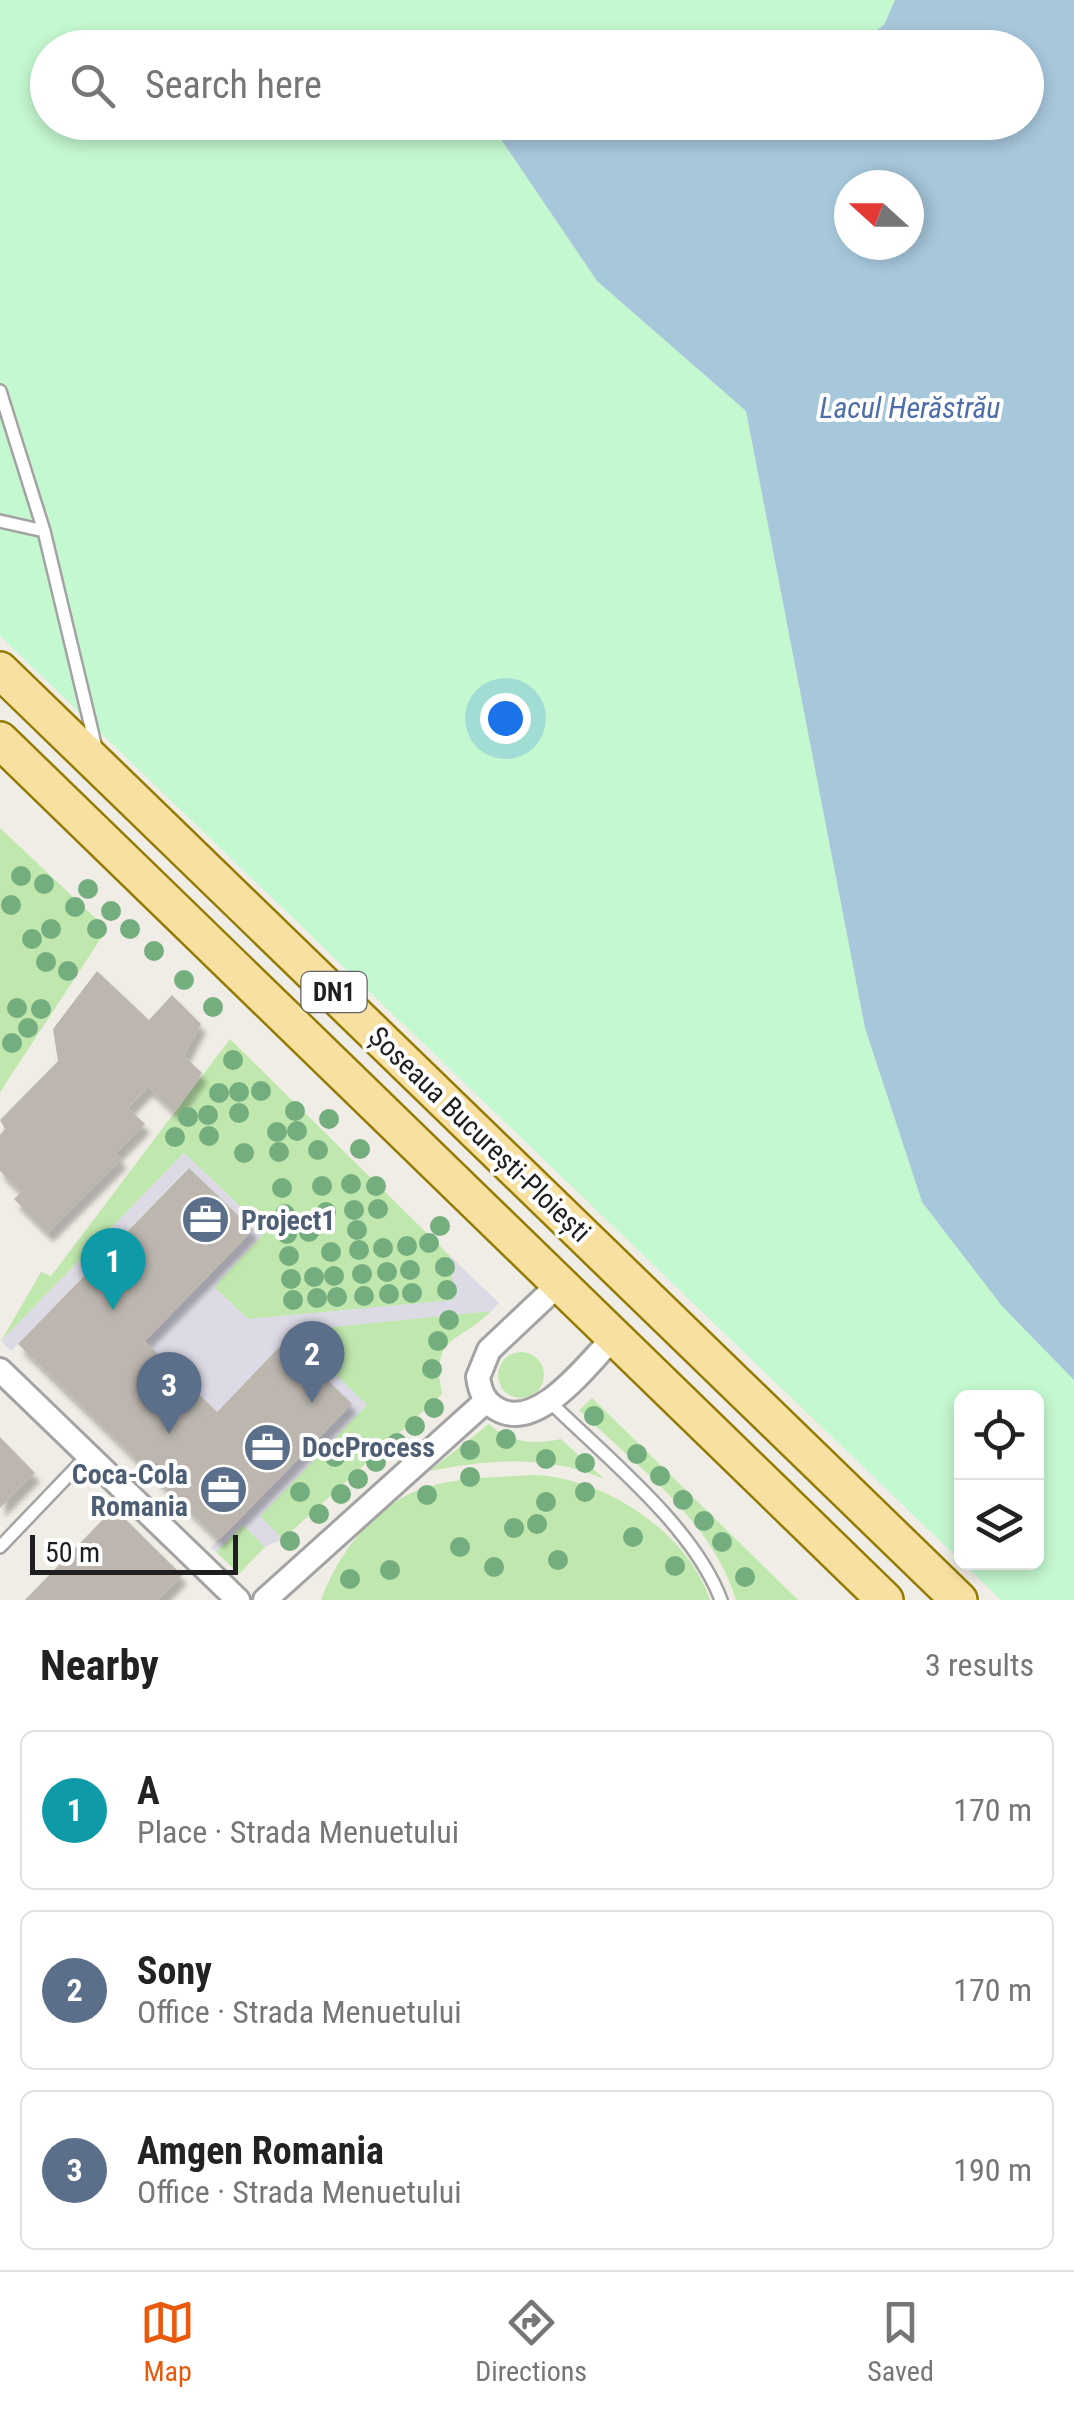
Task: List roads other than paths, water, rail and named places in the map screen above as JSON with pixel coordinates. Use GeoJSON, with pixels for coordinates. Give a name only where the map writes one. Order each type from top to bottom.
{"type":"FeatureCollection","features":[{"type":"Feature","properties":{"kind":"main road","name":"Șoseaua București-Ploiești"},"geometry":{"type":"LineString","coordinates":[[0,670],[958,1600]]}},
{"type":"Feature","properties":{"kind":"main road","name":"Șoseaua București-Ploiești"},"geometry":{"type":"LineString","coordinates":[[0,740],[885,1600]]}},
{"type":"Feature","properties":{"kind":"main road"},"geometry":{"type":"LineString","coordinates":[[774,1492],[862,1600]]}},
{"type":"Feature","properties":{"kind":"street"},"geometry":{"type":"LineString","coordinates":[[560,1284],[489,1350],[478,1377],[486,1401],[511,1414],[524,1414],[550,1402],[615,1336]]}},
{"type":"Feature","properties":{"kind":"street"},"geometry":{"type":"LineString","coordinates":[[0,1370],[238,1600]]}},
{"type":"Feature","properties":{"kind":"street"},"geometry":{"type":"LineString","coordinates":[[277,1595],[486,1401]]}},
{"type":"Feature","properties":{"kind":"lane"},"geometry":{"type":"LineString","coordinates":[[0,390],[44,532],[98,765]]}},
{"type":"Feature","properties":{"kind":"lane"},"geometry":{"type":"LineString","coordinates":[[0,522],[44,532]]}},
{"type":"Feature","properties":{"kind":"lane"},"geometry":{"type":"LineString","coordinates":[[550,1402],[684,1535],[711,1574],[722,1600]]}},
{"type":"Feature","properties":{"kind":"lane"},"geometry":{"type":"LineString","coordinates":[[0,1547],[88,1455]]}},
{"type":"Feature","properties":{"kind":"water","name":"Lacul Herăstrău"},"geometry":{"type":"Polygon","coordinates":[[[895,0],[1074,0],[1074,1380],[1002,1306],[922,1202],[865,1028],[746,411],[597,281],[502,140],[1044,140],[1044,30],[877,30],[884,25],[895,0]]]}},
{"type":"Feature","properties":{"kind":"place","name":"Project1"},"geometry":{"type":"Point","coordinates":[206,1220]}},
{"type":"Feature","properties":{"kind":"place","name":"A"},"geometry":{"type":"Point","coordinates":[113,1310]}},
{"type":"Feature","properties":{"kind":"place","name":"Sony"},"geometry":{"type":"Point","coordinates":[312,1403]}},
{"type":"Feature","properties":{"kind":"place","name":"Amgen Romania"},"geometry":{"type":"Point","coordinates":[169,1434]}},
{"type":"Feature","properties":{"kind":"place","name":"DocProcess"},"geometry":{"type":"Point","coordinates":[267,1447]}},
{"type":"Feature","properties":{"kind":"place","name":"Coca-Cola Romania"},"geometry":{"type":"Point","coordinates":[223,1490]}}]}
